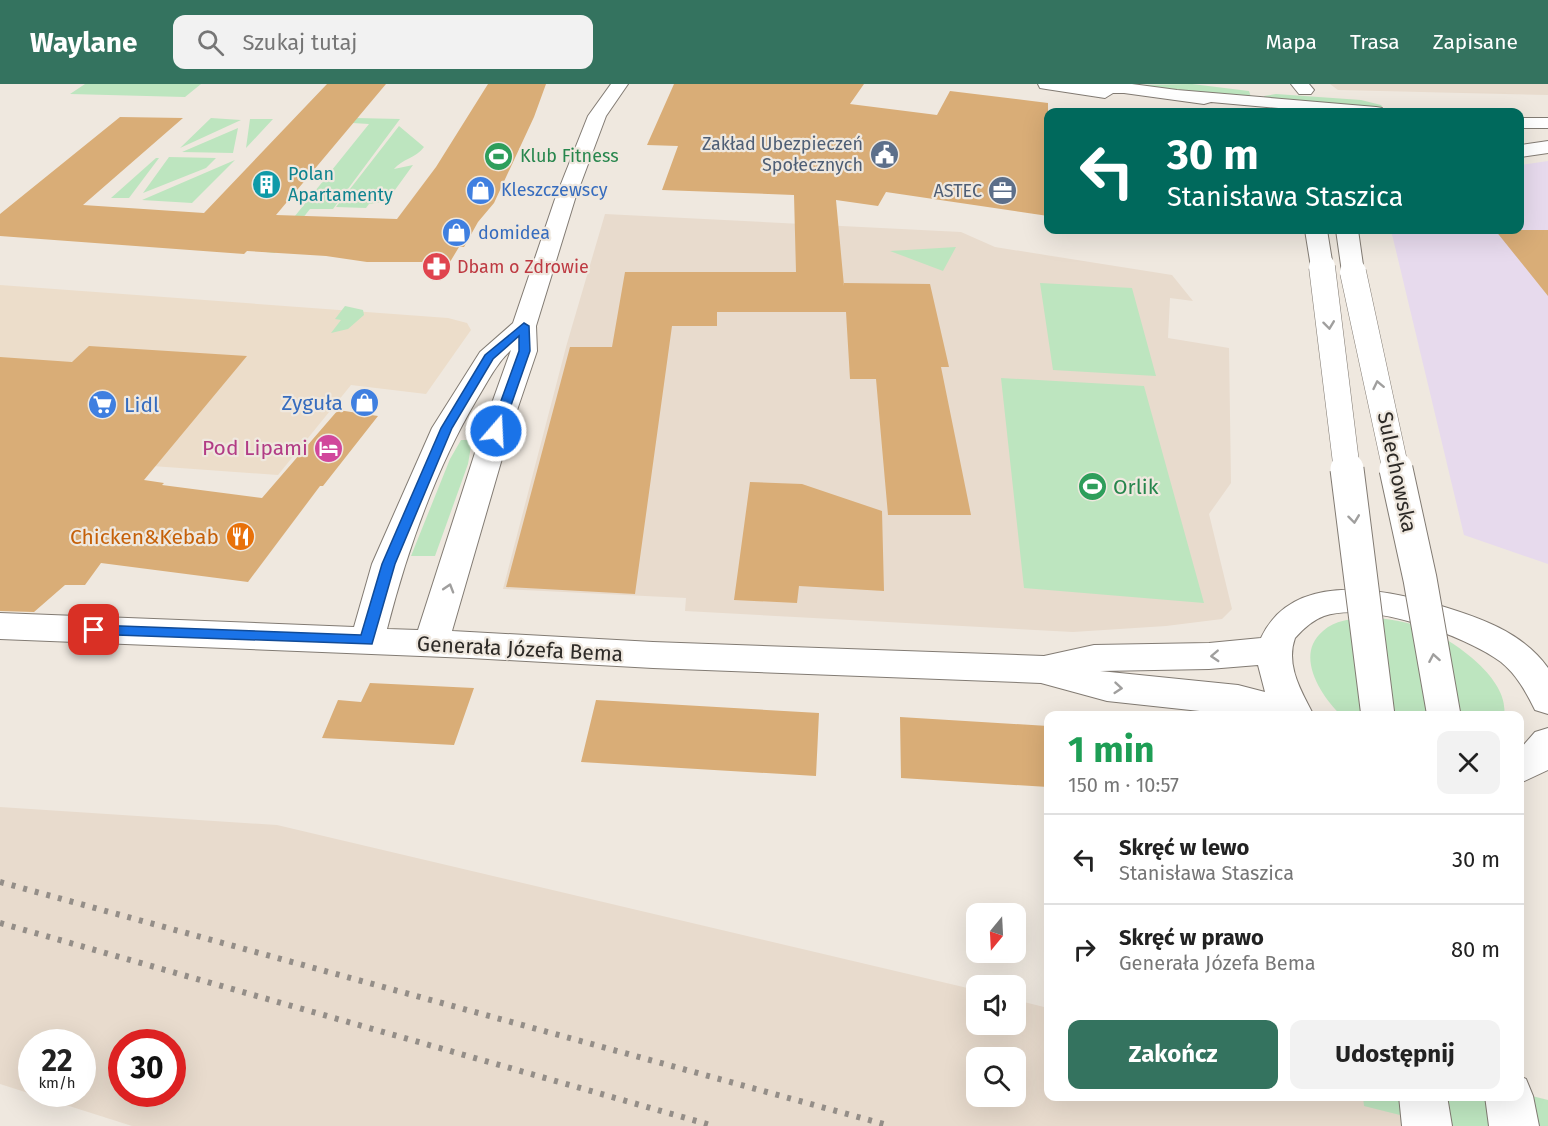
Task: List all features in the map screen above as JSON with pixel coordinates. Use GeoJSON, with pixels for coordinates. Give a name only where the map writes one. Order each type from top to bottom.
{"type":"FeatureCollection","features":[{"type":"Feature","properties":{"kind":"street"},"geometry":{"type":"LineString","coordinates":[[597,84],[602,106]]}},
{"type":"Feature","properties":{"kind":"street"},"geometry":{"type":"LineString","coordinates":[[432,644],[496,431],[524,351],[524,326],[565,199],[602,106],[620,84]]}},
{"type":"Feature","properties":{"kind":"street"},"geometry":{"type":"LineString","coordinates":[[1046,84],[1228,108]]}},
{"type":"Feature","properties":{"kind":"street"},"geometry":{"type":"LineString","coordinates":[[1185,104],[1200,108]]}},
{"type":"Feature","properties":{"kind":"street"},"geometry":{"type":"LineString","coordinates":[[1185,104],[1280,108]]}},
{"type":"Feature","properties":{"kind":"street"},"geometry":{"type":"LineString","coordinates":[[1524,123],[1548,123]]}},
{"type":"Feature","properties":{"kind":"street"},"geometry":{"type":"LineString","coordinates":[[1524,135],[1548,134]]}},
{"type":"Feature","properties":{"kind":"street"},"geometry":{"type":"LineString","coordinates":[[1524,150],[1548,147]]}},
{"type":"Feature","properties":{"kind":"street","name":"Sulechowska"},"geometry":{"type":"LineString","coordinates":[[1317,234],[1377,711]]}},
{"type":"Feature","properties":{"kind":"street","name":"Sulechowska"},"geometry":{"type":"LineString","coordinates":[[1348,234],[1353,272],[1420,579],[1443,711]]}},
{"type":"Feature","properties":{"kind":"street"},"geometry":{"type":"LineString","coordinates":[[367,640],[388,564],[446,428],[489,357],[524,326]]}},
{"type":"Feature","properties":{"kind":"street"},"geometry":{"type":"LineString","coordinates":[[1293,711],[1276,669],[1274,650],[1277,637],[1291,620],[1316,605],[1356,600],[1398,607],[1445,620],[1482,636],[1513,653],[1539,680],[1548,700]]}},
{"type":"Feature","properties":{"kind":"street","name":"Generała Józefa Bema"},"geometry":{"type":"LineString","coordinates":[[0,626],[367,640],[653,656],[1041,669],[1107,687],[1238,699],[1281,711]]}},
{"type":"Feature","properties":{"kind":"street","name":"Generała Józefa Bema"},"geometry":{"type":"LineString","coordinates":[[1041,669],[1094,658],[1209,656],[1274,650]]}},
{"type":"Feature","properties":{"kind":"street"},"geometry":{"type":"LineString","coordinates":[[1513,653],[1548,660]]}},
{"type":"Feature","properties":{"kind":"street"},"geometry":{"type":"LineString","coordinates":[[1524,765],[1537,758],[1548,743]]}},
{"type":"Feature","properties":{"kind":"street"},"geometry":{"type":"LineString","coordinates":[[1424,1101],[1427,1126]]}},
{"type":"Feature","properties":{"kind":"street"},"geometry":{"type":"LineString","coordinates":[[1510,1101],[1514,1126]]}},
{"type":"Feature","properties":{"kind":"shaded area"},"geometry":{"type":"Polygon","coordinates":[[[1330,84],[1548,84],[1548,95],[1338,90],[1330,84]]]}},
{"type":"Feature","properties":{"kind":"shaded area"},"geometry":{"type":"Polygon","coordinates":[[[1548,161],[1548,564],[1464,535],[1392,234],[1524,234],[1524,164],[1548,161]]]}},
{"type":"Feature","properties":{"kind":"shaded area"},"geometry":{"type":"Polygon","coordinates":[[[605,214],[961,232],[995,247],[1172,275],[1193,301],[1170,298],[1168,338],[1229,348],[1231,483],[1209,514],[1232,609],[1222,619],[1166,626],[1073,632],[685,611],[686,598],[503,589],[566,347],[605,214]]]}},
{"type":"Feature","properties":{"kind":"shaded area"},"geometry":{"type":"Polygon","coordinates":[[[0,285],[448,318],[467,323],[471,330],[426,394],[351,385],[278,475],[0,455],[0,285]]]}},
{"type":"Feature","properties":{"kind":"shaded area"},"geometry":{"type":"Polygon","coordinates":[[[0,807],[277,825],[966,988],[966,1035],[1026,1035],[1026,1002],[1044,1007],[1044,1101],[1418,1101],[1511,1126],[132,1126],[72,1107],[96,1107],[96,1029],[18,1029],[18,1090],[0,1084],[0,807]]]}},
{"type":"Feature","properties":{"kind":"green space"},"geometry":{"type":"Polygon","coordinates":[[[85,84],[201,84],[185,97],[70,94],[85,84]]]}},
{"type":"Feature","properties":{"kind":"green space"},"geometry":{"type":"Polygon","coordinates":[[[1192,84],[1249,91],[1251,97],[1136,85],[1192,84]]]}},
{"type":"Feature","properties":{"kind":"green space"},"geometry":{"type":"Polygon","coordinates":[[[1276,94],[1361,100],[1381,105],[1383,108],[1355,108],[1264,99],[1264,96],[1276,94]]]}},
{"type":"Feature","properties":{"kind":"green space"},"geometry":{"type":"Polygon","coordinates":[[[211,118],[241,120],[180,148],[211,118]]]}},
{"type":"Feature","properties":{"kind":"green space"},"geometry":{"type":"Polygon","coordinates":[[[356,118],[400,119],[333,209],[310,209],[275,253],[266,252],[369,124],[352,123],[356,118]]]}},
{"type":"Feature","properties":{"kind":"green space"},"geometry":{"type":"Polygon","coordinates":[[[250,119],[273,119],[246,148],[250,119]]]}},
{"type":"Feature","properties":{"kind":"green space"},"geometry":{"type":"Polygon","coordinates":[[[399,126],[424,147],[394,169],[413,165],[387,201],[369,204],[366,208],[336,207],[399,126]]]}},
{"type":"Feature","properties":{"kind":"green space"},"geometry":{"type":"Polygon","coordinates":[[[238,128],[233,153],[182,152],[238,128]]]}},
{"type":"Feature","properties":{"kind":"green space"},"geometry":{"type":"Polygon","coordinates":[[[169,157],[216,158],[206,168],[143,193],[169,157]]]}},
{"type":"Feature","properties":{"kind":"green space"},"geometry":{"type":"Polygon","coordinates":[[[156,158],[159,158],[129,198],[111,198],[156,158]]]}},
{"type":"Feature","properties":{"kind":"green space"},"geometry":{"type":"Polygon","coordinates":[[[235,160],[192,203],[142,200],[235,160]]]}},
{"type":"Feature","properties":{"kind":"green space"},"geometry":{"type":"Polygon","coordinates":[[[956,247],[943,271],[890,251],[956,247]]]}},
{"type":"Feature","properties":{"kind":"green space"},"geometry":{"type":"Polygon","coordinates":[[[1040,283],[1132,288],[1156,376],[1053,370],[1040,283]]]}},
{"type":"Feature","properties":{"kind":"green space"},"geometry":{"type":"Polygon","coordinates":[[[345,306],[363,310],[364,315],[348,329],[331,333],[341,320],[335,319],[345,306]]]}},
{"type":"Feature","properties":{"kind":"green space","name":"Orlik"},"geometry":{"type":"Polygon","coordinates":[[[1001,378],[1144,386],[1204,603],[1024,588],[1001,378]]]}},
{"type":"Feature","properties":{"kind":"green space"},"geometry":{"type":"Polygon","coordinates":[[[461,440],[472,440],[468,464],[435,556],[411,556],[450,459],[461,440]]]}},
{"type":"Feature","properties":{"kind":"green space"},"geometry":{"type":"Polygon","coordinates":[[[1367,617],[1397,621],[1419,626],[1438,635],[1465,652],[1490,676],[1504,702],[1504,711],[1337,711],[1314,675],[1311,652],[1315,641],[1323,631],[1333,624],[1367,617]]]}},
{"type":"Feature","properties":{"kind":"green space"},"geometry":{"type":"Polygon","coordinates":[[[1524,1094],[1548,1100],[1548,1126],[1444,1126],[1364,1106],[1363,1101],[1524,1101],[1524,1094]]]}},
{"type":"Feature","properties":{"kind":"building"},"geometry":{"type":"Polygon","coordinates":[[[327,84],[386,84],[276,215],[397,219],[436,167],[488,84],[546,84],[534,117],[494,203],[478,222],[464,247],[459,247],[450,262],[367,262],[326,256],[247,251],[244,254],[0,236],[0,214],[120,117],[183,118],[83,205],[204,213],[327,84]]]}},
{"type":"Feature","properties":{"kind":"building"},"geometry":{"type":"Polygon","coordinates":[[[674,84],[864,84],[850,104],[937,115],[950,91],[1048,103],[1048,108],[1044,108],[1044,215],[886,192],[878,206],[836,200],[844,286],[844,283],[930,284],[949,367],[941,367],[971,515],[888,515],[876,379],[850,379],[846,312],[717,312],[717,326],[672,326],[635,594],[506,587],[570,347],[612,347],[625,272],[796,272],[794,195],[662,190],[678,146],[647,145],[674,84]]]}},
{"type":"Feature","properties":{"kind":"building"},"geometry":{"type":"Polygon","coordinates":[[[1524,230],[1548,230],[1548,296],[1498,234],[1524,234],[1524,230]]]}},
{"type":"Feature","properties":{"kind":"building"},"geometry":{"type":"Polygon","coordinates":[[[89,346],[247,356],[144,480],[164,483],[162,485],[262,498],[338,410],[378,416],[323,486],[320,486],[248,582],[101,563],[85,585],[65,585],[34,612],[0,611],[0,357],[72,362],[89,346]]]}},
{"type":"Feature","properties":{"kind":"building"},"geometry":{"type":"Polygon","coordinates":[[[750,482],[802,484],[882,511],[884,591],[799,586],[797,603],[734,600],[750,482]]]}},
{"type":"Feature","properties":{"kind":"building"},"geometry":{"type":"Polygon","coordinates":[[[370,683],[474,688],[454,745],[322,738],[338,700],[361,702],[370,683]]]}},
{"type":"Feature","properties":{"kind":"building"},"geometry":{"type":"Polygon","coordinates":[[[596,700],[819,713],[816,776],[581,762],[596,700]]]}},
{"type":"Feature","properties":{"kind":"building"},"geometry":{"type":"Polygon","coordinates":[[[900,717],[1044,726],[1044,787],[901,778],[900,717]]]}},
{"type":"Feature","properties":{"kind":"railway"},"geometry":{"type":"LineString","coordinates":[[0,882],[891,1126]]}},
{"type":"Feature","properties":{"kind":"railway"},"geometry":{"type":"LineString","coordinates":[[0,923],[714,1126]]}},
{"type":"Feature","properties":{"kind":"place","name":"Zakład Ubezpieczeń Społecznych"},"geometry":{"type":"Point","coordinates":[884,154]}},
{"type":"Feature","properties":{"kind":"place","name":"Klub Fitness"},"geometry":{"type":"Point","coordinates":[499,156]}},
{"type":"Feature","properties":{"kind":"place","name":"Polan Apartamenty"},"geometry":{"type":"Point","coordinates":[267,184]}},
{"type":"Feature","properties":{"kind":"place","name":"Kleszczewscy"},"geometry":{"type":"Point","coordinates":[480,190]}},
{"type":"Feature","properties":{"kind":"place","name":"ASTEC"},"geometry":{"type":"Point","coordinates":[1003,191]}},
{"type":"Feature","properties":{"kind":"place","name":"domidea"},"geometry":{"type":"Point","coordinates":[457,233]}},
{"type":"Feature","properties":{"kind":"place","name":"Dbam o Zdrowie"},"geometry":{"type":"Point","coordinates":[436,267]}},
{"type":"Feature","properties":{"kind":"place","name":"Zyguła"},"geometry":{"type":"Point","coordinates":[364,403]}},
{"type":"Feature","properties":{"kind":"place","name":"Lidl"},"geometry":{"type":"Point","coordinates":[103,405]}},
{"type":"Feature","properties":{"kind":"place","name":"Pod Lipami"},"geometry":{"type":"Point","coordinates":[329,448]}},
{"type":"Feature","properties":{"kind":"place","name":"Orlik"},"geometry":{"type":"Point","coordinates":[1092,487]}},
{"type":"Feature","properties":{"kind":"place","name":"Chicken&Kebab"},"geometry":{"type":"Point","coordinates":[240,537]}},
{"type":"Feature","properties":{"kind":"route"},"geometry":{"type":"LineString","coordinates":[[94,630],[367,640],[388,564],[446,428],[489,357],[524,326],[524,351],[496,431]]}}]}
